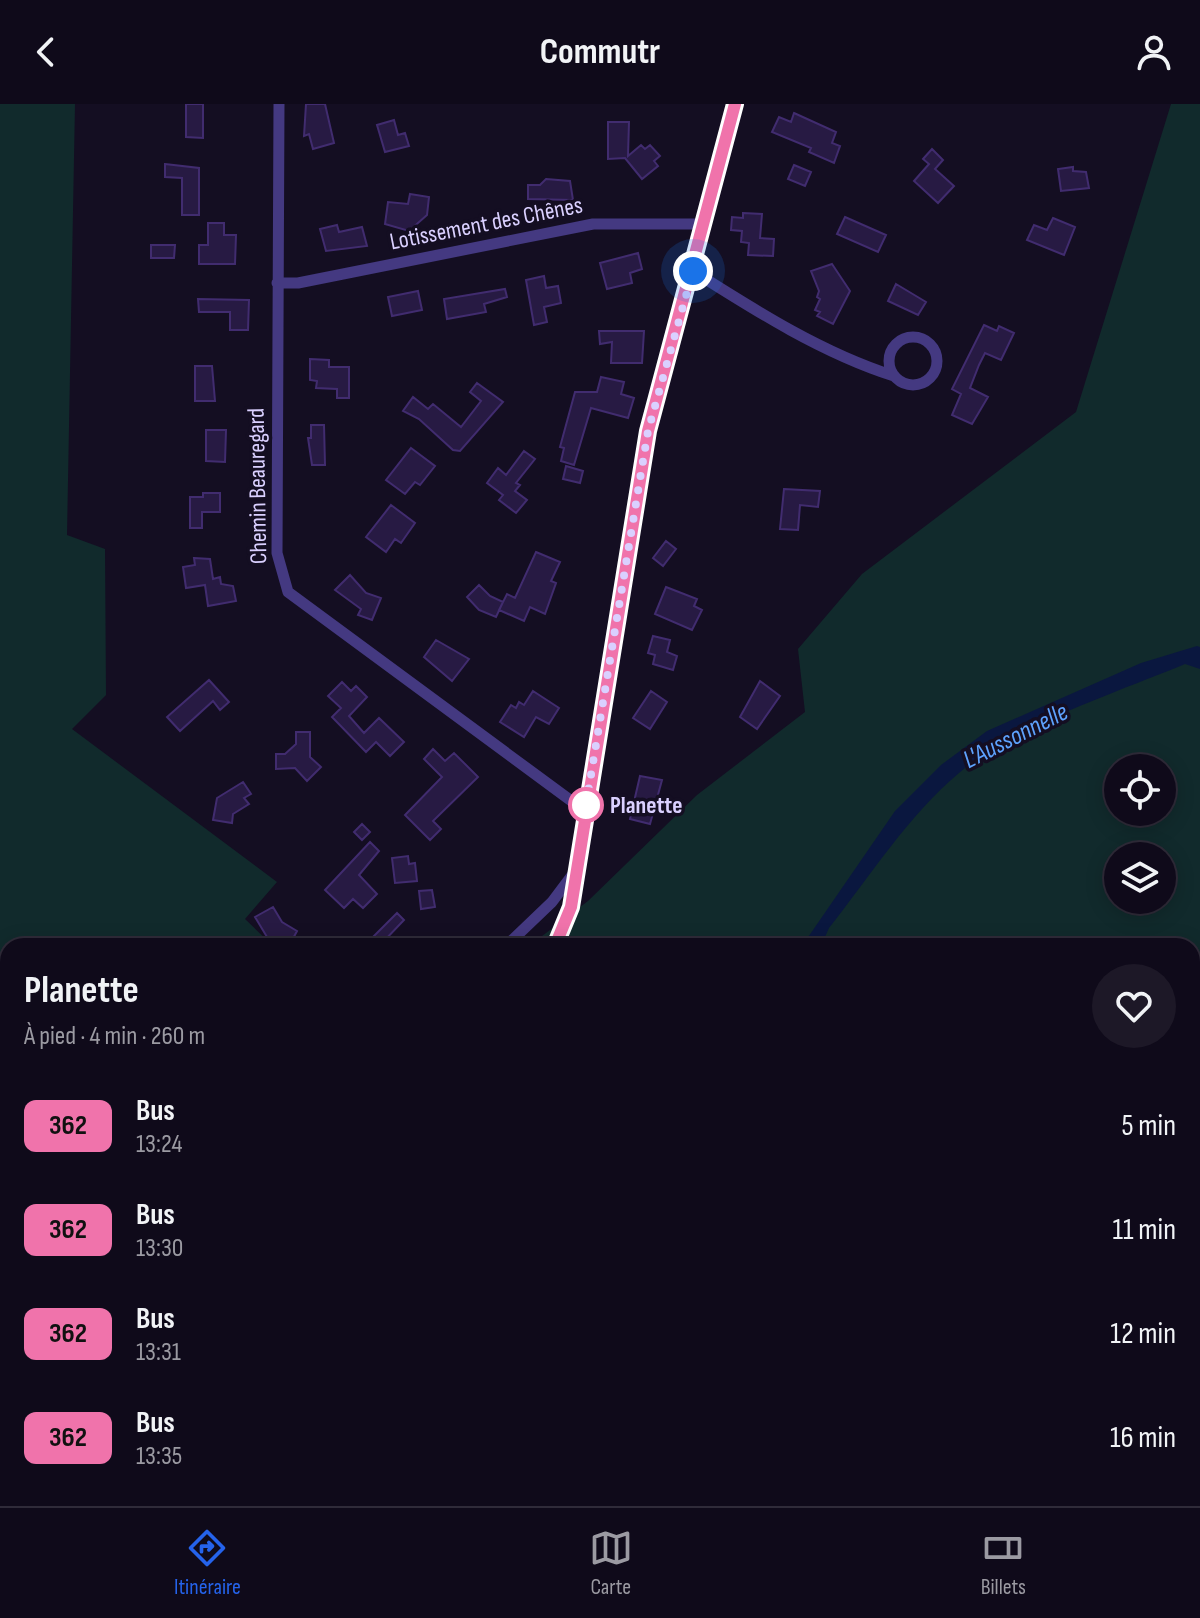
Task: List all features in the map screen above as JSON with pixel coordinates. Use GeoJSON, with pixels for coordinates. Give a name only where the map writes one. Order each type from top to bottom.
{"type":"FeatureCollection","features":[{"type":"Feature","properties":{"kind":"street","name":"Chemin Beauregard"},"geometry":{"type":"LineString","coordinates":[[279,104],[277,553],[288,592],[585,811]]}},
{"type":"Feature","properties":{"kind":"street"},"geometry":{"type":"LineString","coordinates":[[558,938],[571,907],[573,874],[648,431],[736,104]]}},
{"type":"Feature","properties":{"kind":"street","name":"Lotissement des Chênes"},"geometry":{"type":"LineString","coordinates":[[277,283],[298,283],[593,224],[705,224]]}},
{"type":"Feature","properties":{"kind":"street"},"geometry":{"type":"LineString","coordinates":[[693,271],[767,317],[862,366],[894,376],[908,385],[923,383],[930,378],[937,363],[936,352],[928,342],[909,337],[892,348],[889,367],[894,376]]}},
{"type":"Feature","properties":{"kind":"street"},"geometry":{"type":"LineString","coordinates":[[514,938],[552,902],[573,874]]}},
{"type":"Feature","properties":{"kind":"green space"},"geometry":{"type":"Polygon","coordinates":[[[0,104],[75,104],[67,535],[105,549],[106,695],[72,729],[277,882],[245,919],[265,938],[0,938],[0,104]]]}},
{"type":"Feature","properties":{"kind":"green space"},"geometry":{"type":"Polygon","coordinates":[[[1171,104],[1200,104],[1200,938],[539,938],[588,901],[697,795],[805,712],[798,649],[862,574],[1076,412],[1171,104]]]}},
{"type":"Feature","properties":{"kind":"water","name":"L'Aussonnelle"},"geometry":{"type":"Polygon","coordinates":[[[1200,647],[1200,669],[1185,664],[1067,712],[1007,741],[959,773],[906,827],[825,938],[808,938],[895,811],[941,765],[987,731],[1141,663],[1200,647]]]}},
{"type":"Feature","properties":{"kind":"building"},"geometry":{"type":"Polygon","coordinates":[[[186,104],[203,104],[203,138],[186,137],[186,104]]]}},
{"type":"Feature","properties":{"kind":"building"},"geometry":{"type":"Polygon","coordinates":[[[306,104],[325,104],[334,143],[313,149],[309,134],[304,136],[306,104]]]}},
{"type":"Feature","properties":{"kind":"building"},"geometry":{"type":"Polygon","coordinates":[[[794,113],[836,132],[832,143],[840,146],[834,163],[809,152],[811,148],[772,132],[779,117],[791,122],[794,113]]]}},
{"type":"Feature","properties":{"kind":"building"},"geometry":{"type":"Polygon","coordinates":[[[394,120],[398,135],[405,133],[409,146],[385,152],[377,125],[394,120]]]}},
{"type":"Feature","properties":{"kind":"building"},"geometry":{"type":"Polygon","coordinates":[[[608,122],[629,122],[628,156],[641,145],[645,149],[650,145],[660,156],[654,161],[658,166],[642,179],[625,158],[608,159],[608,122]]]}},
{"type":"Feature","properties":{"kind":"building"},"geometry":{"type":"Polygon","coordinates":[[[932,149],[943,160],[935,169],[954,186],[938,203],[914,181],[929,164],[923,159],[932,149]]]}},
{"type":"Feature","properties":{"kind":"building"},"geometry":{"type":"Polygon","coordinates":[[[165,164],[199,168],[199,215],[182,215],[182,178],[165,177],[165,164]]]}},
{"type":"Feature","properties":{"kind":"building"},"geometry":{"type":"Polygon","coordinates":[[[794,165],[811,172],[805,186],[788,179],[794,165]]]}},
{"type":"Feature","properties":{"kind":"building"},"geometry":{"type":"Polygon","coordinates":[[[1073,167],[1073,171],[1086,172],[1089,188],[1061,191],[1058,169],[1073,167]]]}},
{"type":"Feature","properties":{"kind":"building"},"geometry":{"type":"Polygon","coordinates":[[[546,179],[570,181],[573,200],[528,199],[528,185],[540,185],[546,179]]]}},
{"type":"Feature","properties":{"kind":"building"},"geometry":{"type":"Polygon","coordinates":[[[410,194],[429,197],[427,215],[409,231],[385,224],[388,202],[408,204],[410,194]]]}},
{"type":"Feature","properties":{"kind":"building"},"geometry":{"type":"Polygon","coordinates":[[[743,213],[762,214],[760,238],[774,239],[773,256],[748,255],[749,243],[741,242],[742,231],[731,230],[732,217],[743,218],[743,213]]]}},
{"type":"Feature","properties":{"kind":"building"},"geometry":{"type":"Polygon","coordinates":[[[845,217],[886,235],[878,252],[837,234],[845,217]]]}},
{"type":"Feature","properties":{"kind":"building"},"geometry":{"type":"Polygon","coordinates":[[[1053,218],[1075,227],[1064,255],[1027,240],[1034,225],[1047,230],[1053,218]]]}},
{"type":"Feature","properties":{"kind":"building"},"geometry":{"type":"Polygon","coordinates":[[[208,223],[224,223],[224,235],[236,235],[235,264],[199,264],[199,245],[208,245],[208,223]]]}},
{"type":"Feature","properties":{"kind":"building"},"geometry":{"type":"Polygon","coordinates":[[[337,225],[339,232],[362,227],[367,246],[326,251],[320,229],[337,225]]]}},
{"type":"Feature","properties":{"kind":"building"},"geometry":{"type":"Polygon","coordinates":[[[151,245],[175,245],[174,258],[151,258],[151,245]]]}},
{"type":"Feature","properties":{"kind":"building"},"geometry":{"type":"Polygon","coordinates":[[[638,253],[642,269],[630,273],[632,283],[607,289],[600,263],[638,253]]]}},
{"type":"Feature","properties":{"kind":"building"},"geometry":{"type":"Polygon","coordinates":[[[832,264],[850,291],[833,324],[817,316],[820,312],[815,310],[820,299],[817,297],[819,291],[811,271],[832,264]]]}},
{"type":"Feature","properties":{"kind":"building"},"geometry":{"type":"Polygon","coordinates":[[[544,276],[546,288],[558,286],[561,303],[544,307],[547,322],[534,325],[526,280],[544,276]]]}},
{"type":"Feature","properties":{"kind":"building"},"geometry":{"type":"Polygon","coordinates":[[[896,284],[926,302],[918,315],[888,301],[896,284]]]}},
{"type":"Feature","properties":{"kind":"building"},"geometry":{"type":"Polygon","coordinates":[[[505,289],[507,297],[484,304],[486,312],[447,319],[444,299],[505,289]]]}},
{"type":"Feature","properties":{"kind":"building"},"geometry":{"type":"Polygon","coordinates":[[[418,291],[422,310],[392,316],[388,297],[418,291]]]}},
{"type":"Feature","properties":{"kind":"building"},"geometry":{"type":"Polygon","coordinates":[[[198,299],[249,300],[248,330],[230,330],[230,312],[199,312],[198,299]]]}},
{"type":"Feature","properties":{"kind":"building"},"geometry":{"type":"Polygon","coordinates":[[[984,325],[997,331],[999,326],[1014,333],[1001,360],[985,353],[979,365],[970,388],[988,397],[972,424],[952,415],[961,394],[952,389],[984,325]]]}},
{"type":"Feature","properties":{"kind":"building"},"geometry":{"type":"Polygon","coordinates":[[[599,331],[644,331],[642,363],[611,363],[612,342],[600,344],[599,331]]]}},
{"type":"Feature","properties":{"kind":"building"},"geometry":{"type":"Polygon","coordinates":[[[310,359],[329,360],[329,367],[349,367],[349,398],[337,398],[337,389],[316,388],[317,381],[310,380],[310,359]]]}},
{"type":"Feature","properties":{"kind":"building"},"geometry":{"type":"Polygon","coordinates":[[[195,366],[212,366],[215,401],[195,401],[195,366]]]}},
{"type":"Feature","properties":{"kind":"building"},"geometry":{"type":"Polygon","coordinates":[[[601,377],[624,382],[621,394],[634,398],[628,418],[591,408],[574,465],[561,461],[564,448],[560,447],[575,392],[597,392],[601,377]]]}},
{"type":"Feature","properties":{"kind":"building"},"geometry":{"type":"Polygon","coordinates":[[[477,383],[503,402],[460,451],[453,450],[419,419],[403,411],[413,397],[428,409],[433,404],[461,427],[481,401],[470,392],[477,383]]]}},
{"type":"Feature","properties":{"kind":"building"},"geometry":{"type":"Polygon","coordinates":[[[311,425],[324,425],[325,465],[312,465],[308,438],[311,438],[311,425]]]}},
{"type":"Feature","properties":{"kind":"building"},"geometry":{"type":"Polygon","coordinates":[[[206,430],[226,430],[225,462],[206,461],[206,430]]]}},
{"type":"Feature","properties":{"kind":"building"},"geometry":{"type":"Polygon","coordinates":[[[411,448],[435,466],[420,485],[415,482],[405,494],[386,480],[411,448]]]}},
{"type":"Feature","properties":{"kind":"building"},"geometry":{"type":"Polygon","coordinates":[[[524,451],[535,459],[516,483],[520,485],[515,491],[527,500],[516,513],[499,500],[503,495],[487,483],[498,468],[506,475],[524,451]]]}},
{"type":"Feature","properties":{"kind":"building"},"geometry":{"type":"Polygon","coordinates":[[[566,466],[583,471],[580,483],[563,479],[566,466]]]}},
{"type":"Feature","properties":{"kind":"building"},"geometry":{"type":"Polygon","coordinates":[[[784,489],[820,491],[818,507],[800,505],[798,530],[780,529],[784,489]]]}},
{"type":"Feature","properties":{"kind":"building"},"geometry":{"type":"Polygon","coordinates":[[[203,493],[220,493],[220,512],[202,512],[202,528],[190,528],[190,497],[203,497],[203,493]]]}},
{"type":"Feature","properties":{"kind":"building"},"geometry":{"type":"Polygon","coordinates":[[[391,505],[415,523],[401,543],[395,539],[386,552],[366,537],[391,505]]]}},
{"type":"Feature","properties":{"kind":"building"},"geometry":{"type":"Polygon","coordinates":[[[666,541],[676,549],[663,566],[653,558],[666,541]]]}},
{"type":"Feature","properties":{"kind":"building"},"geometry":{"type":"Polygon","coordinates":[[[536,552],[560,562],[551,581],[556,583],[545,614],[530,607],[524,621],[499,610],[507,594],[515,598],[536,552]]]}},
{"type":"Feature","properties":{"kind":"building"},"geometry":{"type":"Polygon","coordinates":[[[194,558],[210,559],[213,579],[220,577],[221,584],[233,586],[236,601],[208,606],[205,585],[186,588],[183,567],[195,565],[194,558]]]}},
{"type":"Feature","properties":{"kind":"building"},"geometry":{"type":"Polygon","coordinates":[[[350,575],[366,593],[381,598],[372,620],[358,615],[361,609],[335,590],[350,575]]]}},
{"type":"Feature","properties":{"kind":"building"},"geometry":{"type":"Polygon","coordinates":[[[479,585],[490,596],[503,602],[496,617],[479,610],[467,597],[479,585]]]}},
{"type":"Feature","properties":{"kind":"building"},"geometry":{"type":"Polygon","coordinates":[[[666,587],[697,599],[694,606],[702,610],[692,630],[655,614],[666,587]]]}},
{"type":"Feature","properties":{"kind":"building"},"geometry":{"type":"Polygon","coordinates":[[[653,636],[670,640],[667,652],[677,656],[673,670],[653,664],[655,655],[648,653],[653,636]]]}},
{"type":"Feature","properties":{"kind":"building"},"geometry":{"type":"Polygon","coordinates":[[[436,640],[469,659],[452,681],[424,657],[436,640]]]}},
{"type":"Feature","properties":{"kind":"building"},"geometry":{"type":"Polygon","coordinates":[[[209,680],[229,702],[220,710],[213,701],[180,731],[167,717],[209,680]]]}},
{"type":"Feature","properties":{"kind":"building"},"geometry":{"type":"Polygon","coordinates":[[[760,681],[780,696],[757,729],[740,717],[760,681]]]}},
{"type":"Feature","properties":{"kind":"building"},"geometry":{"type":"Polygon","coordinates":[[[342,682],[351,691],[356,686],[367,697],[349,716],[364,733],[379,718],[404,742],[390,756],[376,742],[366,752],[332,717],[341,708],[328,696],[342,682]]]}},
{"type":"Feature","properties":{"kind":"building"},"geometry":{"type":"Polygon","coordinates":[[[533,691],[559,708],[549,724],[536,717],[524,737],[500,722],[511,705],[516,708],[519,702],[524,705],[533,691]]]}},
{"type":"Feature","properties":{"kind":"building"},"geometry":{"type":"Polygon","coordinates":[[[651,691],[667,702],[650,729],[633,718],[651,691]]]}},
{"type":"Feature","properties":{"kind":"building"},"geometry":{"type":"Polygon","coordinates":[[[296,732],[310,732],[310,757],[321,767],[307,781],[295,768],[276,769],[276,754],[285,754],[296,744],[296,732]]]}},
{"type":"Feature","properties":{"kind":"building"},"geometry":{"type":"Polygon","coordinates":[[[433,749],[445,761],[454,753],[478,777],[433,821],[441,829],[430,840],[405,815],[442,777],[424,759],[433,749]]]}},
{"type":"Feature","properties":{"kind":"building"},"geometry":{"type":"Polygon","coordinates":[[[640,776],[662,780],[650,824],[630,819],[640,776]]]}},
{"type":"Feature","properties":{"kind":"building"},"geometry":{"type":"Polygon","coordinates":[[[243,782],[251,794],[244,798],[249,804],[233,814],[232,823],[213,820],[217,798],[243,782]]]}},
{"type":"Feature","properties":{"kind":"building"},"geometry":{"type":"Polygon","coordinates":[[[362,824],[370,832],[362,840],[354,832],[362,824]]]}},
{"type":"Feature","properties":{"kind":"building"},"geometry":{"type":"Polygon","coordinates":[[[370,842],[379,851],[359,875],[377,894],[363,908],[353,899],[344,908],[325,890],[370,842]]]}},
{"type":"Feature","properties":{"kind":"building"},"geometry":{"type":"Polygon","coordinates":[[[408,856],[409,864],[415,863],[417,881],[395,883],[392,858],[408,856]]]}},
{"type":"Feature","properties":{"kind":"building"},"geometry":{"type":"Polygon","coordinates":[[[432,890],[435,907],[421,909],[419,891],[432,890]]]}},
{"type":"Feature","properties":{"kind":"building"},"geometry":{"type":"Polygon","coordinates":[[[273,907],[282,922],[297,931],[293,938],[269,938],[255,917],[273,907]]]}},
{"type":"Feature","properties":{"kind":"building"},"geometry":{"type":"Polygon","coordinates":[[[397,913],[404,920],[387,938],[373,937],[397,913]]]}},
{"type":"Feature","properties":{"kind":"bus line","name":"362"},"geometry":{"type":"LineString","coordinates":[[558,938],[571,907],[573,874],[648,431],[735,104]]}},
{"type":"Feature","properties":{"kind":"place","name":"Planette"},"geometry":{"type":"Point","coordinates":[586,805]}},
{"type":"Feature","properties":{"kind":"route"},"geometry":{"type":"LineString","coordinates":[[586,805],[585,811],[648,431],[693,271]]}}]}
